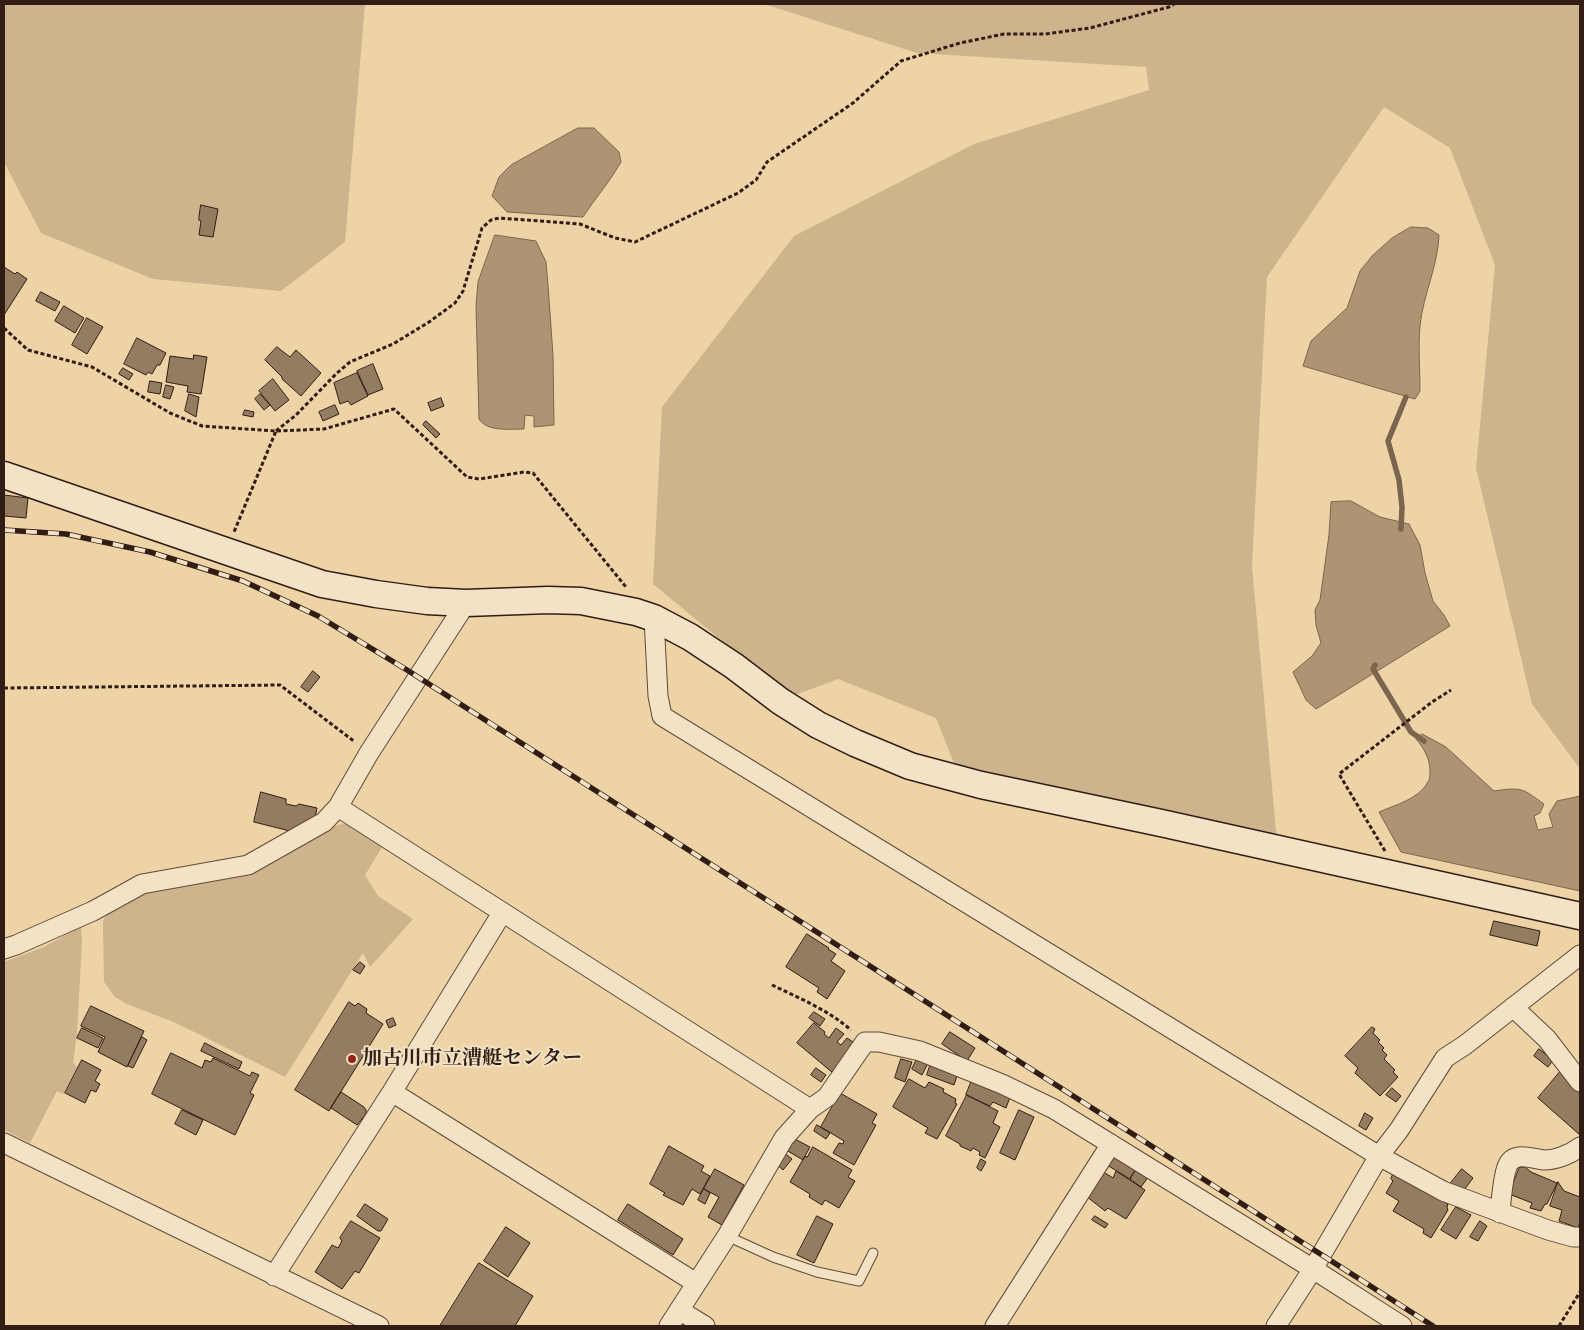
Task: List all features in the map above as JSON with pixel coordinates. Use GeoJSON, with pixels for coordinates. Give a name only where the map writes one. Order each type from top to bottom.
{"type":"FeatureCollection","features":[{"type":"Feature","properties":{"kind":"street"},"geometry":{"type":"LineString","coordinates":[[4,475],[322,584],[427,601],[466,603],[548,600],[580,602],[645,615],[690,637],[734,666],[780,701],[818,725],[910,766],[981,785],[1580,916]]}},
{"type":"Feature","properties":{"kind":"street"},"geometry":{"type":"LineString","coordinates":[[4,949],[92,911],[142,884],[248,865],[324,822],[338,807],[369,754],[466,603]]}},
{"type":"Feature","properties":{"kind":"street"},"geometry":{"type":"LineString","coordinates":[[645,615],[662,716],[1379,1156],[1443,1191],[1548,1230],[1580,1237]]}},
{"type":"Feature","properties":{"kind":"street"},"geometry":{"type":"LineString","coordinates":[[338,807],[810,1109]]}},
{"type":"Feature","properties":{"kind":"street"},"geometry":{"type":"LineString","coordinates":[[274,1276],[392,1092],[502,912]]}},
{"type":"Feature","properties":{"kind":"street"},"geometry":{"type":"LineString","coordinates":[[1276,1326],[1313,1269],[1379,1156],[1399,1130],[1444,1058],[1465,1045],[1580,955]]}},
{"type":"Feature","properties":{"kind":"street"},"geometry":{"type":"LineString","coordinates":[[1513,1007],[1547,1039],[1580,1082]]}},
{"type":"Feature","properties":{"kind":"street"},"geometry":{"type":"LineString","coordinates":[[669,1326],[727,1236],[784,1138],[810,1109],[827,1097],[865,1042],[879,1042],[920,1050],[1002,1084],[1054,1109],[1402,1326]]}},
{"type":"Feature","properties":{"kind":"street"},"geometry":{"type":"LineString","coordinates":[[392,1092],[696,1283]]}},
{"type":"Feature","properties":{"kind":"street"},"geometry":{"type":"LineString","coordinates":[[4,1143],[379,1326]]}},
{"type":"Feature","properties":{"kind":"street"},"geometry":{"type":"LineString","coordinates":[[995,1326],[1111,1144]]}},
{"type":"Feature","properties":{"kind":"street"},"geometry":{"type":"LineString","coordinates":[[1500,1213],[1507,1165],[1515,1158],[1524,1156],[1545,1160],[1563,1156],[1580,1147]]}},
{"type":"Feature","properties":{"kind":"street"},"geometry":{"type":"LineString","coordinates":[[679,1310],[704,1326]]}},
{"type":"Feature","properties":{"kind":"lane"},"geometry":{"type":"LineString","coordinates":[[727,1236],[772,1257],[818,1272],[859,1281],[873,1254]]}},
{"type":"Feature","properties":{"kind":"path"},"geometry":{"type":"LineString","coordinates":[[226,551],[276,431],[296,415],[336,373],[350,362],[393,344],[429,322],[455,303],[463,291],[482,228],[491,220],[499,218],[580,224],[615,238],[635,242],[738,193],[756,180],[766,162],[852,103],[901,61],[960,43],[1004,34],[1045,34],[1090,28],[1169,7],[1174,4]]}},
{"type":"Feature","properties":{"kind":"path"},"geometry":{"type":"LineString","coordinates":[[4,328],[28,350],[92,367],[170,413],[202,426],[276,431],[324,429],[394,409],[467,477],[478,479],[524,472],[533,473],[635,599],[645,615]]}},
{"type":"Feature","properties":{"kind":"path"},"geometry":{"type":"LineString","coordinates":[[4,688],[280,685],[369,754]]}},
{"type":"Feature","properties":{"kind":"path"},"geometry":{"type":"LineString","coordinates":[[1394,875],[1384,848],[1339,774],[1432,702],[1451,690]]}},
{"type":"Feature","properties":{"kind":"path"},"geometry":{"type":"LineString","coordinates":[[772,985],[809,1002],[840,1020],[865,1042]]}},
{"type":"Feature","properties":{"kind":"path"},"geometry":{"type":"LineString","coordinates":[[1559,1326],[1580,1292]]}},
{"type":"Feature","properties":{"kind":"shaded area"},"geometry":{"type":"Polygon","coordinates":[[[4,4],[365,4],[345,242],[281,291],[153,279],[41,233],[4,162],[4,4]]]}},
{"type":"Feature","properties":{"kind":"shaded area"},"geometry":{"type":"Polygon","coordinates":[[[764,4],[1580,4],[1580,769],[1532,704],[1476,468],[1495,265],[1450,148],[1384,107],[1267,277],[1252,566],[1277,842],[955,766],[936,718],[838,679],[790,697],[653,584],[662,407],[794,236],[974,144],[1149,90],[1146,67],[917,53],[764,4]]]}},
{"type":"Feature","properties":{"kind":"shaded area"},"geometry":{"type":"Polygon","coordinates":[[[578,128],[594,128],[619,152],[621,162],[583,217],[507,212],[492,196],[499,177],[511,165],[578,128]]]}},
{"type":"Feature","properties":{"kind":"shaded area"},"geometry":{"type":"Polygon","coordinates":[[[1411,227],[1428,228],[1439,235],[1436,258],[1420,326],[1420,391],[1415,399],[1303,366],[1311,341],[1347,308],[1360,271],[1373,255],[1392,238],[1411,227]]]}},
{"type":"Feature","properties":{"kind":"shaded area"},"geometry":{"type":"Polygon","coordinates":[[[495,235],[536,241],[546,262],[553,355],[554,425],[534,427],[534,416],[525,415],[524,429],[499,429],[487,426],[479,419],[476,306],[478,282],[495,235]]]}},
{"type":"Feature","properties":{"kind":"shaded area"},"geometry":{"type":"Polygon","coordinates":[[[1351,501],[1380,517],[1409,524],[1420,545],[1433,601],[1450,626],[1316,709],[1306,700],[1293,672],[1312,656],[1321,643],[1316,625],[1315,610],[1320,600],[1329,535],[1331,502],[1351,501]]]}},
{"type":"Feature","properties":{"kind":"shaded area"},"geometry":{"type":"Polygon","coordinates":[[[1422,734],[1446,747],[1494,791],[1521,790],[1544,804],[1540,813],[1534,816],[1538,830],[1553,827],[1549,814],[1557,801],[1580,796],[1580,891],[1401,852],[1379,812],[1413,797],[1429,781],[1430,767],[1428,758],[1416,739],[1422,734]]]}},
{"type":"Feature","properties":{"kind":"shaded area"},"geometry":{"type":"Polygon","coordinates":[[[349,824],[384,844],[365,875],[378,896],[413,919],[370,967],[363,953],[285,1077],[176,1023],[127,1004],[115,997],[104,982],[103,921],[106,915],[133,897],[250,874],[332,827],[349,824]]]}},
{"type":"Feature","properties":{"kind":"shaded area"},"geometry":{"type":"Polygon","coordinates":[[[81,926],[82,941],[77,1033],[73,1063],[77,1067],[63,1094],[57,1091],[30,1143],[4,1130],[4,962],[44,947],[81,926]]]}},
{"type":"Feature","properties":{"kind":"building"},"geometry":{"type":"Polygon","coordinates":[[[201,205],[218,209],[213,237],[199,235],[201,205]]]}},
{"type":"Feature","properties":{"kind":"building"},"geometry":{"type":"Polygon","coordinates":[[[4,267],[15,274],[17,272],[27,279],[4,315],[4,267]]]}},
{"type":"Feature","properties":{"kind":"building"},"geometry":{"type":"Polygon","coordinates":[[[41,292],[60,302],[55,311],[36,301],[41,292]]]}},
{"type":"Feature","properties":{"kind":"building"},"geometry":{"type":"Polygon","coordinates":[[[64,306],[84,318],[75,333],[55,321],[64,306]]]}},
{"type":"Feature","properties":{"kind":"building"},"geometry":{"type":"Polygon","coordinates":[[[87,318],[103,327],[87,354],[72,345],[87,318]]]}},
{"type":"Feature","properties":{"kind":"building"},"geometry":{"type":"Polygon","coordinates":[[[137,338],[166,353],[160,365],[157,365],[152,374],[148,372],[146,375],[124,364],[137,338]]]}},
{"type":"Feature","properties":{"kind":"building"},"geometry":{"type":"Polygon","coordinates":[[[277,347],[290,357],[296,350],[321,373],[301,396],[265,360],[277,347]]]}},
{"type":"Feature","properties":{"kind":"building"},"geometry":{"type":"Polygon","coordinates":[[[194,355],[207,357],[201,394],[187,392],[188,386],[166,382],[170,356],[193,359],[194,355]]]}},
{"type":"Feature","properties":{"kind":"building"},"geometry":{"type":"Polygon","coordinates":[[[373,364],[383,389],[368,395],[357,371],[373,364]]]}},
{"type":"Feature","properties":{"kind":"building"},"geometry":{"type":"Polygon","coordinates":[[[123,368],[133,374],[129,380],[119,374],[123,368]]]}},
{"type":"Feature","properties":{"kind":"building"},"geometry":{"type":"Polygon","coordinates":[[[357,373],[368,396],[351,405],[348,401],[340,404],[334,383],[357,373]]]}},
{"type":"Feature","properties":{"kind":"building"},"geometry":{"type":"Polygon","coordinates":[[[273,379],[289,400],[275,411],[259,391],[273,379]]]}},
{"type":"Feature","properties":{"kind":"building"},"geometry":{"type":"Polygon","coordinates":[[[150,381],[162,383],[160,394],[148,392],[150,381]]]}},
{"type":"Feature","properties":{"kind":"building"},"geometry":{"type":"Polygon","coordinates":[[[166,385],[174,387],[170,399],[163,397],[166,385]]]}},
{"type":"Feature","properties":{"kind":"building"},"geometry":{"type":"Polygon","coordinates":[[[189,394],[199,397],[196,417],[185,411],[189,394]]]}},
{"type":"Feature","properties":{"kind":"building"},"geometry":{"type":"Polygon","coordinates":[[[260,394],[270,405],[264,410],[255,399],[260,394]]]}},
{"type":"Feature","properties":{"kind":"building"},"geometry":{"type":"Polygon","coordinates":[[[441,398],[444,406],[431,411],[428,403],[441,398]]]}},
{"type":"Feature","properties":{"kind":"building"},"geometry":{"type":"Polygon","coordinates":[[[335,405],[339,414],[323,421],[319,412],[335,405]]]}},
{"type":"Feature","properties":{"kind":"building"},"geometry":{"type":"Polygon","coordinates":[[[245,410],[254,412],[253,417],[243,415],[245,410]]]}},
{"type":"Feature","properties":{"kind":"building"},"geometry":{"type":"Polygon","coordinates":[[[426,421],[440,434],[436,438],[423,425],[426,421]]]}},
{"type":"Feature","properties":{"kind":"building"},"geometry":{"type":"Polygon","coordinates":[[[4,495],[28,498],[26,518],[4,516],[4,495]]]}},
{"type":"Feature","properties":{"kind":"building"},"geometry":{"type":"Polygon","coordinates":[[[313,671],[320,677],[308,692],[301,687],[313,671]]]}},
{"type":"Feature","properties":{"kind":"building"},"geometry":{"type":"Polygon","coordinates":[[[261,792],[286,799],[286,804],[296,806],[299,804],[317,808],[315,818],[290,831],[254,822],[261,792]]]}},
{"type":"Feature","properties":{"kind":"building"},"geometry":{"type":"Polygon","coordinates":[[[1494,921],[1540,931],[1537,946],[1490,935],[1494,921]]]}},
{"type":"Feature","properties":{"kind":"building"},"geometry":{"type":"Polygon","coordinates":[[[807,934],[836,954],[831,961],[845,971],[827,999],[817,992],[819,988],[786,967],[807,934]]]}},
{"type":"Feature","properties":{"kind":"building"},"geometry":{"type":"Polygon","coordinates":[[[360,962],[365,966],[360,974],[353,970],[360,962]]]}},
{"type":"Feature","properties":{"kind":"building","name":"加古川市立漕艇センター"},"geometry":{"type":"Polygon","coordinates":[[[349,1002],[355,1006],[358,1003],[367,1009],[366,1013],[383,1024],[329,1111],[295,1090],[349,1002]]]}},
{"type":"Feature","properties":{"kind":"building"},"geometry":{"type":"Polygon","coordinates":[[[91,1006],[144,1031],[127,1067],[98,1052],[105,1037],[81,1026],[91,1006]]]}},
{"type":"Feature","properties":{"kind":"building"},"geometry":{"type":"Polygon","coordinates":[[[814,1012],[825,1019],[820,1026],[809,1018],[814,1012]]]}},
{"type":"Feature","properties":{"kind":"building"},"geometry":{"type":"Polygon","coordinates":[[[393,1018],[396,1025],[389,1028],[386,1021],[393,1018]]]}},
{"type":"Feature","properties":{"kind":"building"},"geometry":{"type":"Polygon","coordinates":[[[814,1023],[829,1038],[836,1028],[844,1034],[837,1042],[841,1045],[847,1038],[856,1044],[833,1073],[797,1043],[814,1023]]]}},
{"type":"Feature","properties":{"kind":"building"},"geometry":{"type":"Polygon","coordinates":[[[1372,1027],[1375,1029],[1373,1033],[1380,1040],[1378,1042],[1384,1048],[1382,1050],[1387,1055],[1384,1059],[1395,1070],[1393,1072],[1398,1077],[1380,1096],[1355,1073],[1358,1068],[1345,1056],[1372,1027]]]}},
{"type":"Feature","properties":{"kind":"building"},"geometry":{"type":"Polygon","coordinates":[[[82,1028],[103,1038],[98,1048],[77,1038],[82,1028]]]}},
{"type":"Feature","properties":{"kind":"building"},"geometry":{"type":"Polygon","coordinates":[[[950,1032],[975,1048],[967,1061],[942,1044],[950,1032]]]}},
{"type":"Feature","properties":{"kind":"building"},"geometry":{"type":"Polygon","coordinates":[[[142,1037],[147,1040],[133,1068],[128,1066],[142,1037]]]}},
{"type":"Feature","properties":{"kind":"building"},"geometry":{"type":"Polygon","coordinates":[[[205,1043],[242,1062],[239,1069],[201,1051],[205,1043]]]}},
{"type":"Feature","properties":{"kind":"building"},"geometry":{"type":"Polygon","coordinates":[[[1539,1049],[1553,1060],[1548,1067],[1534,1056],[1539,1049]]]}},
{"type":"Feature","properties":{"kind":"building"},"geometry":{"type":"Polygon","coordinates":[[[171,1053],[202,1068],[205,1060],[211,1062],[213,1058],[250,1076],[252,1072],[259,1075],[250,1093],[254,1095],[235,1135],[152,1094],[171,1053]]]}},
{"type":"Feature","properties":{"kind":"building"},"geometry":{"type":"Polygon","coordinates":[[[918,1057],[928,1063],[922,1075],[912,1069],[918,1057]]]}},
{"type":"Feature","properties":{"kind":"building"},"geometry":{"type":"Polygon","coordinates":[[[901,1059],[912,1062],[905,1082],[895,1078],[901,1059]]]}},
{"type":"Feature","properties":{"kind":"building"},"geometry":{"type":"Polygon","coordinates":[[[82,1060],[101,1070],[95,1081],[100,1084],[96,1092],[91,1090],[85,1103],[65,1093],[82,1060]]]}},
{"type":"Feature","properties":{"kind":"building"},"geometry":{"type":"Polygon","coordinates":[[[931,1063],[958,1073],[954,1085],[927,1075],[931,1063]]]}},
{"type":"Feature","properties":{"kind":"building"},"geometry":{"type":"Polygon","coordinates":[[[816,1068],[826,1075],[821,1082],[811,1075],[816,1068]]]}},
{"type":"Feature","properties":{"kind":"building"},"geometry":{"type":"Polygon","coordinates":[[[1560,1072],[1580,1089],[1580,1135],[1538,1098],[1560,1072]]]}},
{"type":"Feature","properties":{"kind":"building"},"geometry":{"type":"Polygon","coordinates":[[[909,1079],[925,1088],[929,1082],[944,1089],[943,1092],[956,1099],[955,1103],[957,1104],[937,1139],[925,1133],[928,1128],[893,1107],[909,1079]]]}},
{"type":"Feature","properties":{"kind":"building"},"geometry":{"type":"Polygon","coordinates":[[[972,1080],[1010,1097],[1006,1108],[993,1102],[990,1106],[966,1095],[972,1080]]]}},
{"type":"Feature","properties":{"kind":"building"},"geometry":{"type":"Polygon","coordinates":[[[1392,1088],[1401,1096],[1396,1102],[1386,1095],[1392,1088]]]}},
{"type":"Feature","properties":{"kind":"building"},"geometry":{"type":"Polygon","coordinates":[[[341,1092],[366,1110],[366,1114],[357,1125],[331,1108],[341,1092]]]}},
{"type":"Feature","properties":{"kind":"building"},"geometry":{"type":"Polygon","coordinates":[[[840,1093],[877,1114],[872,1123],[876,1125],[854,1165],[833,1153],[839,1143],[843,1144],[844,1141],[821,1127],[840,1093]]]}},
{"type":"Feature","properties":{"kind":"building"},"geometry":{"type":"Polygon","coordinates":[[[967,1095],[998,1111],[993,1123],[1000,1127],[985,1158],[979,1155],[980,1152],[973,1148],[971,1151],[946,1136],[967,1095]]]}},
{"type":"Feature","properties":{"kind":"building"},"geometry":{"type":"Polygon","coordinates":[[[182,1110],[203,1120],[196,1135],[175,1124],[182,1110]]]}},
{"type":"Feature","properties":{"kind":"building"},"geometry":{"type":"Polygon","coordinates":[[[1019,1110],[1034,1117],[1015,1160],[1000,1153],[1019,1110]]]}},
{"type":"Feature","properties":{"kind":"building"},"geometry":{"type":"Polygon","coordinates":[[[1365,1113],[1373,1118],[1366,1130],[1359,1126],[1365,1113]]]}},
{"type":"Feature","properties":{"kind":"building"},"geometry":{"type":"Polygon","coordinates":[[[817,1125],[830,1133],[826,1139],[814,1131],[817,1125]]]}},
{"type":"Feature","properties":{"kind":"building"},"geometry":{"type":"Polygon","coordinates":[[[793,1138],[810,1147],[803,1160],[786,1150],[793,1138]]]}},
{"type":"Feature","properties":{"kind":"building"},"geometry":{"type":"Polygon","coordinates":[[[669,1146],[704,1166],[701,1171],[710,1176],[700,1194],[692,1189],[683,1205],[663,1195],[665,1193],[650,1184],[669,1146]]]}},
{"type":"Feature","properties":{"kind":"building"},"geometry":{"type":"Polygon","coordinates":[[[813,1147],[852,1170],[848,1177],[855,1181],[839,1208],[825,1200],[822,1205],[809,1197],[810,1194],[790,1182],[805,1156],[807,1157],[813,1147]]]}},
{"type":"Feature","properties":{"kind":"building"},"geometry":{"type":"Polygon","coordinates":[[[782,1151],[792,1159],[783,1170],[774,1162],[782,1151]]]}},
{"type":"Feature","properties":{"kind":"building"},"geometry":{"type":"Polygon","coordinates":[[[1116,1154],[1137,1167],[1130,1179],[1107,1165],[1111,1157],[1114,1158],[1116,1154]]]}},
{"type":"Feature","properties":{"kind":"building"},"geometry":{"type":"Polygon","coordinates":[[[981,1159],[986,1162],[981,1171],[977,1168],[981,1159]]]}},
{"type":"Feature","properties":{"kind":"building"},"geometry":{"type":"Polygon","coordinates":[[[1520,1167],[1525,1167],[1531,1172],[1557,1183],[1547,1204],[1545,1204],[1541,1211],[1530,1208],[1532,1203],[1509,1194],[1520,1167]]]}},
{"type":"Feature","properties":{"kind":"building"},"geometry":{"type":"Polygon","coordinates":[[[1137,1168],[1149,1176],[1141,1187],[1130,1179],[1137,1168]]]}},
{"type":"Feature","properties":{"kind":"building"},"geometry":{"type":"Polygon","coordinates":[[[715,1169],[744,1185],[722,1225],[708,1217],[719,1197],[704,1189],[715,1169]]]}},
{"type":"Feature","properties":{"kind":"building"},"geometry":{"type":"Polygon","coordinates":[[[1462,1169],[1473,1178],[1464,1190],[1460,1191],[1450,1184],[1462,1169]]]}},
{"type":"Feature","properties":{"kind":"building"},"geometry":{"type":"Polygon","coordinates":[[[1102,1171],[1113,1178],[1116,1171],[1145,1190],[1126,1219],[1108,1208],[1105,1211],[1086,1196],[1102,1171]]]}},
{"type":"Feature","properties":{"kind":"building"},"geometry":{"type":"Polygon","coordinates":[[[1394,1172],[1448,1204],[1448,1210],[1431,1238],[1423,1233],[1424,1229],[1393,1211],[1399,1201],[1386,1193],[1393,1181],[1391,1179],[1394,1172]]]}},
{"type":"Feature","properties":{"kind":"building"},"geometry":{"type":"Polygon","coordinates":[[[1558,1182],[1564,1191],[1580,1197],[1580,1222],[1578,1228],[1559,1221],[1562,1210],[1550,1206],[1558,1182]]]}},
{"type":"Feature","properties":{"kind":"building"},"geometry":{"type":"Polygon","coordinates":[[[704,1189],[710,1193],[705,1204],[698,1200],[704,1189]]]}},
{"type":"Feature","properties":{"kind":"building"},"geometry":{"type":"Polygon","coordinates":[[[365,1204],[388,1219],[381,1231],[378,1231],[357,1216],[365,1204]]]}},
{"type":"Feature","properties":{"kind":"building"},"geometry":{"type":"Polygon","coordinates":[[[628,1204],[683,1239],[673,1255],[618,1220],[628,1204]]]}},
{"type":"Feature","properties":{"kind":"building"},"geometry":{"type":"Polygon","coordinates":[[[1456,1207],[1471,1215],[1456,1239],[1441,1230],[1456,1207]]]}},
{"type":"Feature","properties":{"kind":"building"},"geometry":{"type":"Polygon","coordinates":[[[817,1216],[833,1224],[814,1263],[797,1255],[817,1216]]]}},
{"type":"Feature","properties":{"kind":"building"},"geometry":{"type":"Polygon","coordinates":[[[1095,1216],[1108,1224],[1105,1228],[1092,1220],[1095,1216]]]}},
{"type":"Feature","properties":{"kind":"building"},"geometry":{"type":"Polygon","coordinates":[[[351,1221],[380,1238],[359,1273],[355,1271],[342,1289],[315,1272],[332,1245],[338,1248],[342,1241],[340,1238],[351,1221]]]}},
{"type":"Feature","properties":{"kind":"building"},"geometry":{"type":"Polygon","coordinates":[[[1480,1221],[1487,1226],[1478,1241],[1470,1237],[1480,1221]]]}},
{"type":"Feature","properties":{"kind":"building"},"geometry":{"type":"Polygon","coordinates":[[[506,1227],[530,1243],[508,1277],[484,1261],[506,1227]]]}},
{"type":"Feature","properties":{"kind":"building"},"geometry":{"type":"Polygon","coordinates":[[[479,1263],[533,1296],[515,1326],[440,1326],[479,1263]]]}},
{"type":"Feature","properties":{"kind":"waterway"},"geometry":{"type":"LineString","coordinates":[[1401,529],[1402,507],[1399,480],[1388,441],[1406,397]]}},
{"type":"Feature","properties":{"kind":"waterway"},"geometry":{"type":"LineString","coordinates":[[1375,665],[1373,669],[1411,732],[1424,741]]}},
{"type":"Feature","properties":{"kind":"railway"},"geometry":{"type":"LineString","coordinates":[[4,530],[66,534],[150,552],[243,581],[318,616],[407,670],[1433,1326]]}},
{"type":"Feature","properties":{"kind":"place","name":"加古川市立漕艇センター"},"geometry":{"type":"Point","coordinates":[352,1059]}}]}
